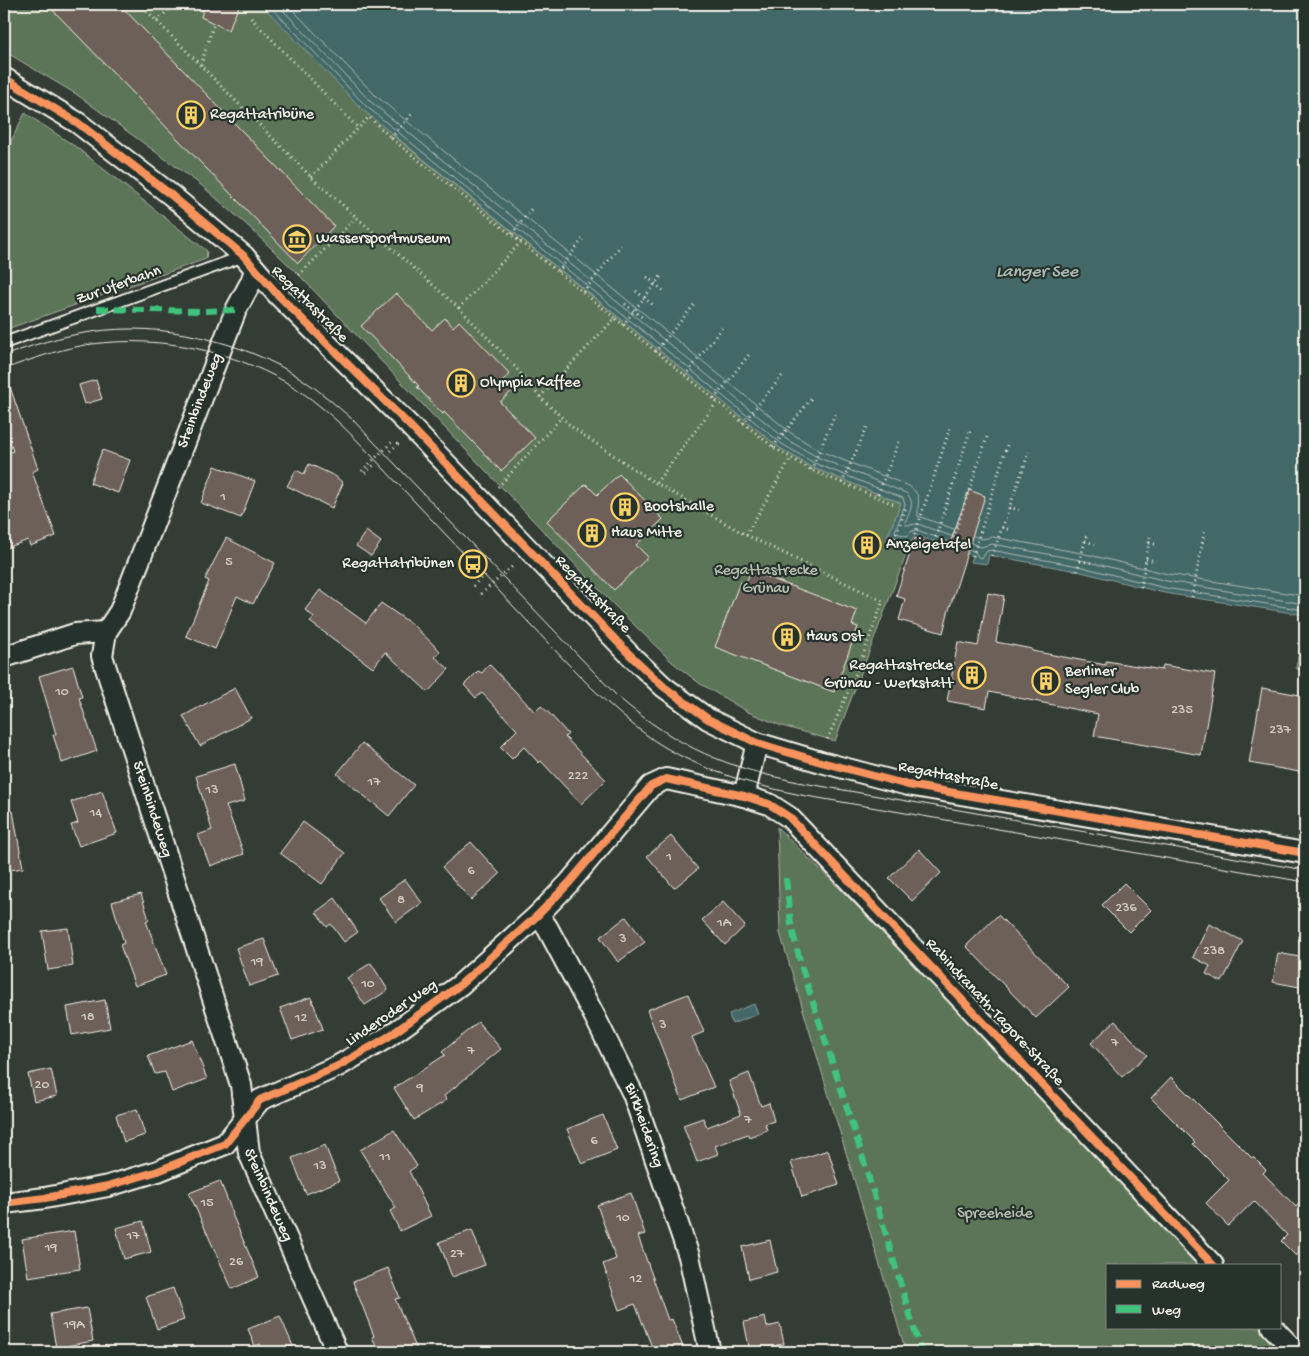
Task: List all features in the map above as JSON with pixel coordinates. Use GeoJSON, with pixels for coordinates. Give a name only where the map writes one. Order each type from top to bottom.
{"type":"FeatureCollection","features":[{"type":"Feature","properties":{"kind":"street","name":"Regattastraße"},"geometry":{"type":"LineString","coordinates":[[4,78],[78,123],[171,195],[249,263],[483,501],[630,655],[664,687],[708,719],[757,743],[908,785],[1305,853]]}},
{"type":"Feature","properties":{"kind":"street","name":"Steinbindeweg"},"geometry":{"type":"LineString","coordinates":[[249,263],[252,282],[236,310],[120,611],[106,632],[102,656],[241,1084],[249,1153],[337,1352]]}},
{"type":"Feature","properties":{"kind":"street"},"geometry":{"type":"LineString","coordinates":[[4,657],[74,634],[106,632]]}},
{"type":"Feature","properties":{"kind":"street"},"geometry":{"type":"LineString","coordinates":[[744,796],[757,743]]}},
{"type":"Feature","properties":{"kind":"street","name":"Linderoder Weg"},"geometry":{"type":"LineString","coordinates":[[4,1203],[54,1197],[108,1186],[158,1172],[225,1144],[260,1100],[338,1066],[388,1037],[460,985],[538,915],[569,883],[651,786],[666,779],[744,796]]}},
{"type":"Feature","properties":{"kind":"street","name":"Rabindranath-Tagore-Straße"},"geometry":{"type":"LineString","coordinates":[[744,796],[769,804],[789,816],[1212,1264]]}},
{"type":"Feature","properties":{"kind":"street","name":"Birkheidering"},"geometry":{"type":"LineString","coordinates":[[538,915],[547,927],[591,1009],[633,1094],[689,1256],[710,1352]]}},
{"type":"Feature","properties":{"kind":"street"},"geometry":{"type":"LineString","coordinates":[[1273,1328],[1296,1352]]}},
{"type":"Feature","properties":{"kind":"lane","name":"Zur Uferbahn"},"geometry":{"type":"LineString","coordinates":[[4,343],[249,263]]}},
{"type":"Feature","properties":{"kind":"path"},"geometry":{"type":"LineString","coordinates":[[140,4],[311,177],[459,308],[511,362],[540,398],[573,428],[656,483],[746,535],[883,600],[858,669],[827,740]]}},
{"type":"Feature","properties":{"kind":"path"},"geometry":{"type":"LineString","coordinates":[[157,21],[174,4]]}},
{"type":"Feature","properties":{"kind":"path"},"geometry":{"type":"LineString","coordinates":[[251,18],[358,128]]}},
{"type":"Feature","properties":{"kind":"path"},"geometry":{"type":"LineString","coordinates":[[201,65],[214,23]]}},
{"type":"Feature","properties":{"kind":"path"},"geometry":{"type":"LineString","coordinates":[[391,138],[413,113]]}},
{"type":"Feature","properties":{"kind":"path"},"geometry":{"type":"LineString","coordinates":[[311,177],[369,117],[391,138],[772,446],[810,470],[896,505]]}},
{"type":"Feature","properties":{"kind":"path"},"geometry":{"type":"LineString","coordinates":[[512,234],[532,208]]}},
{"type":"Feature","properties":{"kind":"path"},"geometry":{"type":"LineString","coordinates":[[299,275],[356,218]]}},
{"type":"Feature","properties":{"kind":"path"},"geometry":{"type":"LineString","coordinates":[[558,272],[584,237]]}},
{"type":"Feature","properties":{"kind":"path"},"geometry":{"type":"LineString","coordinates":[[459,308],[521,242]]}},
{"type":"Feature","properties":{"kind":"path"},"geometry":{"type":"LineString","coordinates":[[583,292],[621,245]]}},
{"type":"Feature","properties":{"kind":"path"},"geometry":{"type":"LineString","coordinates":[[623,325],[662,276]]}},
{"type":"Feature","properties":{"kind":"path"},"geometry":{"type":"LineString","coordinates":[[647,277],[665,292]]}},
{"type":"Feature","properties":{"kind":"path"},"geometry":{"type":"LineString","coordinates":[[636,291],[653,305]]}},
{"type":"Feature","properties":{"kind":"path"},"geometry":{"type":"LineString","coordinates":[[625,304],[643,318]]}},
{"type":"Feature","properties":{"kind":"path"},"geometry":{"type":"LineString","coordinates":[[655,352],[694,305]]}},
{"type":"Feature","properties":{"kind":"path"},"geometry":{"type":"LineString","coordinates":[[540,398],[615,318]]}},
{"type":"Feature","properties":{"kind":"path"},"geometry":{"type":"LineString","coordinates":[[684,376],[722,328]]}},
{"type":"Feature","properties":{"kind":"path"},"geometry":{"type":"LineString","coordinates":[[656,483],[752,352]]}},
{"type":"Feature","properties":{"kind":"path"},"geometry":{"type":"LineString","coordinates":[[743,423],[782,376]]}},
{"type":"Feature","properties":{"kind":"path"},"geometry":{"type":"LineString","coordinates":[[772,446],[811,399]]}},
{"type":"Feature","properties":{"kind":"path"},"geometry":{"type":"LineString","coordinates":[[810,470],[835,414]]}},
{"type":"Feature","properties":{"kind":"path"},"geometry":{"type":"LineString","coordinates":[[483,501],[562,418]]}},
{"type":"Feature","properties":{"kind":"path"},"geometry":{"type":"LineString","coordinates":[[915,534],[951,425]]}},
{"type":"Feature","properties":{"kind":"path"},"geometry":{"type":"LineString","coordinates":[[842,483],[867,427]]}},
{"type":"Feature","properties":{"kind":"path"},"geometry":{"type":"LineString","coordinates":[[934,542],[970,431]]}},
{"type":"Feature","properties":{"kind":"path"},"geometry":{"type":"LineString","coordinates":[[950,547],[987,437]]}},
{"type":"Feature","properties":{"kind":"path"},"geometry":{"type":"LineString","coordinates":[[374,465],[364,472],[395,439],[399,443],[390,452]]}},
{"type":"Feature","properties":{"kind":"path"},"geometry":{"type":"LineString","coordinates":[[878,494],[899,440]]}},
{"type":"Feature","properties":{"kind":"path"},"geometry":{"type":"LineString","coordinates":[[973,556],[1007,445]]}},
{"type":"Feature","properties":{"kind":"path"},"geometry":{"type":"LineString","coordinates":[[992,556],[1029,452]]}},
{"type":"Feature","properties":{"kind":"path"},"geometry":{"type":"LineString","coordinates":[[746,535],[791,458]]}},
{"type":"Feature","properties":{"kind":"path"},"geometry":{"type":"LineString","coordinates":[[895,538],[906,507]]}},
{"type":"Feature","properties":{"kind":"path"},"geometry":{"type":"LineString","coordinates":[[1009,507],[1019,510]]}},
{"type":"Feature","properties":{"kind":"path"},"geometry":{"type":"LineString","coordinates":[[1002,528],[1011,530]]}},
{"type":"Feature","properties":{"kind":"path"},"geometry":{"type":"LineString","coordinates":[[1192,597],[1205,529]]}},
{"type":"Feature","properties":{"kind":"path"},"geometry":{"type":"LineString","coordinates":[[1077,571],[1088,534]]}},
{"type":"Feature","properties":{"kind":"path"},"geometry":{"type":"LineString","coordinates":[[1141,587],[1150,537]]}},
{"type":"Feature","properties":{"kind":"path"},"geometry":{"type":"LineString","coordinates":[[1085,541],[1095,544]]}},
{"type":"Feature","properties":{"kind":"path"},"geometry":{"type":"LineString","coordinates":[[1149,543],[1158,545]]}},
{"type":"Feature","properties":{"kind":"path"},"geometry":{"type":"LineString","coordinates":[[480,594],[530,550]]}},
{"type":"Feature","properties":{"kind":"path"},"geometry":{"type":"LineString","coordinates":[[1146,559],[1156,561]]}},
{"type":"Feature","properties":{"kind":"path"},"geometry":{"type":"LineString","coordinates":[[1080,560],[1092,564]]}},
{"type":"Feature","properties":{"kind":"path"},"geometry":{"type":"LineString","coordinates":[[473,586],[481,578]]}},
{"type":"Feature","properties":{"kind":"green space","name":"Regattastrecke Grünau"},"geometry":{"type":"Polygon","coordinates":[[[4,4],[263,4],[394,136],[780,448],[811,467],[901,503],[888,536],[911,542],[835,741],[782,726],[748,712],[699,683],[672,662],[612,603],[299,275],[248,226],[201,185],[76,94],[4,51],[4,4]]]}},
{"type":"Feature","properties":{"kind":"green space"},"geometry":{"type":"Polygon","coordinates":[[[25,113],[76,147],[207,251],[206,259],[4,330],[4,155],[25,113]]]}},
{"type":"Feature","properties":{"kind":"green space"},"geometry":{"type":"Polygon","coordinates":[[[1305,621],[1305,673],[1296,668],[1305,621]]]}},
{"type":"Feature","properties":{"kind":"green space","name":"Spreeheide"},"geometry":{"type":"Polygon","coordinates":[[[777,827],[1221,1264],[1106,1264],[1106,1328],[1282,1328],[1282,1324],[1305,1346],[1305,1352],[906,1352],[780,933],[777,827]]]}},
{"type":"Feature","properties":{"kind":"water","name":"Langer See"},"geometry":{"type":"Polygon","coordinates":[[[261,4],[1305,4],[1305,615],[1164,593],[1077,571],[989,555],[987,564],[971,562],[973,556],[915,535],[911,542],[888,536],[901,503],[811,467],[780,448],[363,110],[261,4]]]}},
{"type":"Feature","properties":{"kind":"water"},"geometry":{"type":"Polygon","coordinates":[[[754,1004],[758,1014],[732,1024],[729,1014],[754,1004]]]}},
{"type":"Feature","properties":{"kind":"building","name":"Regattatribüne"},"geometry":{"type":"Polygon","coordinates":[[[47,4],[119,4],[334,226],[298,263],[47,4]]]}},
{"type":"Feature","properties":{"kind":"building"},"geometry":{"type":"Polygon","coordinates":[[[205,4],[240,4],[228,30],[201,17],[205,4]]]}},
{"type":"Feature","properties":{"kind":"building","name":"Olympia Kaffee"},"geometry":{"type":"Polygon","coordinates":[[[396,293],[432,330],[445,318],[453,327],[459,321],[510,374],[503,380],[513,390],[500,402],[535,438],[501,471],[444,412],[443,414],[417,387],[419,386],[361,326],[396,293]]]}},
{"type":"Feature","properties":{"kind":"building"},"geometry":{"type":"Polygon","coordinates":[[[7,378],[38,469],[32,472],[56,536],[30,546],[28,540],[4,549],[4,454],[13,451],[4,425],[4,379],[7,378]]]}},
{"type":"Feature","properties":{"kind":"building"},"geometry":{"type":"Polygon","coordinates":[[[96,380],[102,399],[85,404],[79,385],[96,380]]]}},
{"type":"Feature","properties":{"kind":"building"},"geometry":{"type":"Polygon","coordinates":[[[102,450],[130,460],[118,493],[90,483],[102,450]]]}},
{"type":"Feature","properties":{"kind":"building"},"geometry":{"type":"Polygon","coordinates":[[[309,464],[335,476],[343,483],[332,508],[287,486],[296,470],[304,474],[309,464]]]}},
{"type":"Feature","properties":{"kind":"building"},"geometry":{"type":"Polygon","coordinates":[[[215,466],[255,481],[241,518],[201,503],[215,466]]]}},
{"type":"Feature","properties":{"kind":"building","name":"Haus Mitte"},"geometry":{"type":"Polygon","coordinates":[[[619,474],[663,519],[636,545],[648,557],[614,590],[547,521],[586,484],[597,495],[619,474]]]}},
{"type":"Feature","properties":{"kind":"building"},"geometry":{"type":"Polygon","coordinates":[[[969,490],[985,496],[943,633],[899,620],[905,599],[896,596],[915,538],[948,549],[969,490]]]}},
{"type":"Feature","properties":{"kind":"building"},"geometry":{"type":"Polygon","coordinates":[[[366,531],[381,542],[371,556],[356,546],[366,531]]]}},
{"type":"Feature","properties":{"kind":"building"},"geometry":{"type":"Polygon","coordinates":[[[226,538],[275,563],[253,604],[237,596],[215,649],[186,636],[209,581],[205,579],[226,538]]]}},
{"type":"Feature","properties":{"kind":"building","name":"Haus Ost"},"geometry":{"type":"Polygon","coordinates":[[[751,571],[857,611],[852,625],[858,627],[834,692],[715,647],[740,582],[745,585],[751,571]]]}},
{"type":"Feature","properties":{"kind":"building"},"geometry":{"type":"Polygon","coordinates":[[[320,590],[366,623],[381,603],[413,625],[440,651],[435,657],[449,669],[428,692],[385,652],[373,668],[310,622],[314,617],[305,610],[320,590]]]}},
{"type":"Feature","properties":{"kind":"building"},"geometry":{"type":"Polygon","coordinates":[[[988,593],[1004,596],[996,642],[1106,665],[1106,661],[1162,670],[1163,665],[1215,674],[1201,755],[1094,736],[1098,714],[989,692],[986,708],[947,701],[958,642],[978,646],[988,593]]]}},
{"type":"Feature","properties":{"kind":"building"},"geometry":{"type":"Polygon","coordinates":[[[489,664],[535,712],[541,706],[550,714],[568,734],[565,737],[606,780],[581,804],[541,761],[539,763],[524,747],[512,759],[500,747],[517,730],[482,693],[476,698],[464,685],[478,671],[482,673],[489,664]]]}},
{"type":"Feature","properties":{"kind":"building"},"geometry":{"type":"Polygon","coordinates":[[[73,666],[82,697],[79,698],[97,751],[62,763],[53,735],[56,734],[39,676],[73,666]]]}},
{"type":"Feature","properties":{"kind":"building"},"geometry":{"type":"Polygon","coordinates":[[[235,688],[251,718],[200,746],[183,716],[235,688]]]}},
{"type":"Feature","properties":{"kind":"building"},"geometry":{"type":"Polygon","coordinates":[[[1262,688],[1305,696],[1305,773],[1249,763],[1262,688]]]}},
{"type":"Feature","properties":{"kind":"building"},"geometry":{"type":"Polygon","coordinates":[[[362,743],[414,785],[389,816],[337,774],[362,743]]]}},
{"type":"Feature","properties":{"kind":"building"},"geometry":{"type":"Polygon","coordinates":[[[235,764],[245,801],[226,806],[244,854],[210,866],[198,835],[212,830],[196,776],[235,764]]]}},
{"type":"Feature","properties":{"kind":"building"},"geometry":{"type":"Polygon","coordinates":[[[102,791],[117,833],[79,846],[71,825],[78,823],[71,802],[102,791]]]}},
{"type":"Feature","properties":{"kind":"building"},"geometry":{"type":"Polygon","coordinates":[[[13,811],[23,868],[4,871],[4,812],[13,811]]]}},
{"type":"Feature","properties":{"kind":"building"},"geometry":{"type":"Polygon","coordinates":[[[303,822],[345,853],[322,884],[280,853],[303,822]]]}},
{"type":"Feature","properties":{"kind":"building"},"geometry":{"type":"Polygon","coordinates":[[[671,836],[698,869],[674,888],[647,856],[671,836]]]}},
{"type":"Feature","properties":{"kind":"building"},"geometry":{"type":"Polygon","coordinates":[[[471,842],[500,874],[471,900],[442,867],[471,842]]]}},
{"type":"Feature","properties":{"kind":"building"},"geometry":{"type":"Polygon","coordinates":[[[919,849],[941,873],[912,901],[889,878],[919,849]]]}},
{"type":"Feature","properties":{"kind":"building"},"geometry":{"type":"Polygon","coordinates":[[[405,879],[422,903],[396,922],[379,898],[405,879]]]}},
{"type":"Feature","properties":{"kind":"building"},"geometry":{"type":"Polygon","coordinates":[[[1124,883],[1151,910],[1129,932],[1102,905],[1124,883]]]}},
{"type":"Feature","properties":{"kind":"building"},"geometry":{"type":"Polygon","coordinates":[[[141,894],[149,920],[146,921],[166,975],[135,986],[120,945],[124,943],[112,902],[141,894]]]}},
{"type":"Feature","properties":{"kind":"building"},"geometry":{"type":"Polygon","coordinates":[[[335,898],[358,932],[344,942],[331,924],[327,927],[316,912],[335,898]]]}},
{"type":"Feature","properties":{"kind":"building"},"geometry":{"type":"Polygon","coordinates":[[[723,902],[745,926],[725,945],[702,920],[723,902]]]}},
{"type":"Feature","properties":{"kind":"building"},"geometry":{"type":"Polygon","coordinates":[[[998,915],[1069,987],[1036,1018],[966,946],[998,915]]]}},
{"type":"Feature","properties":{"kind":"building"},"geometry":{"type":"Polygon","coordinates":[[[626,917],[645,942],[618,962],[600,937],[626,917]]]}},
{"type":"Feature","properties":{"kind":"building"},"geometry":{"type":"Polygon","coordinates":[[[1209,924],[1243,941],[1222,982],[1206,974],[1210,966],[1193,957],[1209,924]]]}},
{"type":"Feature","properties":{"kind":"building"},"geometry":{"type":"Polygon","coordinates":[[[68,928],[73,966],[48,970],[42,931],[68,928]]]}},
{"type":"Feature","properties":{"kind":"building"},"geometry":{"type":"Polygon","coordinates":[[[264,939],[278,976],[249,986],[236,948],[264,939]]]}},
{"type":"Feature","properties":{"kind":"building"},"geometry":{"type":"Polygon","coordinates":[[[1278,953],[1305,958],[1305,988],[1273,982],[1278,953]]]}},
{"type":"Feature","properties":{"kind":"building"},"geometry":{"type":"Polygon","coordinates":[[[371,963],[388,990],[365,1005],[347,978],[371,963]]]}},
{"type":"Feature","properties":{"kind":"building"},"geometry":{"type":"Polygon","coordinates":[[[688,994],[704,1032],[692,1037],[714,1087],[682,1100],[647,1010],[688,994]]]}},
{"type":"Feature","properties":{"kind":"building"},"geometry":{"type":"Polygon","coordinates":[[[311,997],[323,1029],[292,1040],[280,1008],[311,997]]]}},
{"type":"Feature","properties":{"kind":"building"},"geometry":{"type":"Polygon","coordinates":[[[105,1000],[110,1028],[72,1035],[67,1007],[105,1000]]]}},
{"type":"Feature","properties":{"kind":"building"},"geometry":{"type":"Polygon","coordinates":[[[1115,1021],[1147,1055],[1122,1077],[1091,1043],[1115,1021]]]}},
{"type":"Feature","properties":{"kind":"building"},"geometry":{"type":"Polygon","coordinates":[[[478,1022],[501,1049],[444,1096],[447,1100],[414,1120],[394,1088],[445,1055],[442,1052],[478,1022]]]}},
{"type":"Feature","properties":{"kind":"building"},"geometry":{"type":"Polygon","coordinates":[[[192,1040],[207,1079],[172,1092],[165,1072],[155,1074],[148,1056],[192,1040]]]}},
{"type":"Feature","properties":{"kind":"building"},"geometry":{"type":"Polygon","coordinates":[[[51,1069],[57,1096],[34,1101],[28,1074],[51,1069]]]}},
{"type":"Feature","properties":{"kind":"building"},"geometry":{"type":"Polygon","coordinates":[[[749,1073],[761,1106],[769,1103],[774,1121],[765,1124],[767,1130],[749,1137],[748,1134],[715,1146],[718,1154],[697,1162],[683,1125],[703,1118],[707,1127],[741,1114],[729,1081],[749,1073]]]}},
{"type":"Feature","properties":{"kind":"building"},"geometry":{"type":"Polygon","coordinates":[[[1171,1077],[1266,1170],[1263,1173],[1296,1207],[1305,1197],[1305,1250],[1303,1249],[1296,1256],[1281,1241],[1287,1235],[1254,1201],[1228,1226],[1206,1203],[1229,1180],[1193,1144],[1195,1142],[1151,1098],[1171,1077]]]}},
{"type":"Feature","properties":{"kind":"building"},"geometry":{"type":"Polygon","coordinates":[[[137,1109],[145,1135],[124,1142],[116,1115],[137,1109]]]}},
{"type":"Feature","properties":{"kind":"building"},"geometry":{"type":"Polygon","coordinates":[[[603,1115],[617,1150],[582,1164],[567,1129],[603,1115]]]}},
{"type":"Feature","properties":{"kind":"building"},"geometry":{"type":"Polygon","coordinates":[[[394,1130],[417,1166],[409,1171],[431,1216],[400,1231],[390,1211],[396,1208],[360,1150],[394,1130]]]}},
{"type":"Feature","properties":{"kind":"building"},"geometry":{"type":"Polygon","coordinates":[[[325,1145],[339,1181],[306,1194],[292,1158],[325,1145]]]}},
{"type":"Feature","properties":{"kind":"building"},"geometry":{"type":"Polygon","coordinates":[[[828,1150],[839,1185],[802,1197],[791,1162],[828,1150]]]}},
{"type":"Feature","properties":{"kind":"building"},"geometry":{"type":"Polygon","coordinates":[[[220,1181],[259,1277],[232,1289],[189,1193],[220,1181]]]}},
{"type":"Feature","properties":{"kind":"building"},"geometry":{"type":"Polygon","coordinates":[[[631,1193],[645,1234],[638,1236],[668,1320],[672,1319],[685,1352],[654,1352],[635,1304],[619,1310],[603,1264],[616,1259],[597,1205],[631,1193]]]}},
{"type":"Feature","properties":{"kind":"building"},"geometry":{"type":"Polygon","coordinates":[[[143,1221],[151,1252],[124,1259],[116,1228],[143,1221]]]}},
{"type":"Feature","properties":{"kind":"building"},"geometry":{"type":"Polygon","coordinates":[[[472,1230],[485,1265],[452,1277],[439,1242],[472,1230]]]}},
{"type":"Feature","properties":{"kind":"building"},"geometry":{"type":"Polygon","coordinates":[[[74,1231],[80,1269],[28,1277],[22,1239],[74,1231]]]}},
{"type":"Feature","properties":{"kind":"building"},"geometry":{"type":"Polygon","coordinates":[[[770,1240],[777,1272],[749,1279],[742,1247],[770,1240]]]}},
{"type":"Feature","properties":{"kind":"building"},"geometry":{"type":"Polygon","coordinates":[[[388,1268],[400,1298],[395,1299],[418,1352],[379,1352],[372,1337],[374,1336],[353,1282],[388,1268]]]}},
{"type":"Feature","properties":{"kind":"building"},"geometry":{"type":"Polygon","coordinates":[[[173,1288],[184,1320],[157,1329],[146,1297],[173,1288]]]}},
{"type":"Feature","properties":{"kind":"building"},"geometry":{"type":"Polygon","coordinates":[[[87,1308],[93,1341],[56,1348],[50,1314],[87,1308]]]}},
{"type":"Feature","properties":{"kind":"building"},"geometry":{"type":"Polygon","coordinates":[[[280,1316],[293,1346],[277,1352],[263,1352],[260,1344],[255,1346],[248,1329],[280,1316]]]}},
{"type":"Feature","properties":{"kind":"building"},"geometry":{"type":"Polygon","coordinates":[[[765,1317],[767,1327],[780,1324],[784,1344],[777,1345],[777,1350],[750,1352],[744,1322],[765,1317]]]}},
{"type":"Feature","properties":{"kind":"tram line"},"geometry":{"type":"LineString","coordinates":[[4,356],[47,341],[69,336],[117,329],[145,329],[201,337],[228,345],[254,354],[302,379],[352,419],[618,697],[662,730],[704,754],[750,770],[803,783],[1305,870]]}},
{"type":"Feature","properties":{"kind":"tram line"},"geometry":{"type":"LineString","coordinates":[[4,369],[70,348],[92,344],[145,342],[172,344],[224,356],[250,365],[297,389],[325,410],[351,434],[560,656],[604,700],[652,739],[669,750],[705,767],[762,786],[801,795],[1305,882]]}},
{"type":"Feature","properties":{"kind":"marked path"},"geometry":{"type":"LineString","coordinates":[[97,309],[236,310]]}},
{"type":"Feature","properties":{"kind":"marked path"},"geometry":{"type":"LineString","coordinates":[[786,878],[791,925],[801,965],[862,1155],[921,1352]]}},
{"type":"Feature","properties":{"kind":"cycle path"},"geometry":{"type":"LineString","coordinates":[[4,78],[78,123],[171,195],[244,256],[278,295],[409,425],[630,655],[664,687],[708,719],[757,743],[908,785],[1305,853]]}},
{"type":"Feature","properties":{"kind":"cycle path"},"geometry":{"type":"LineString","coordinates":[[4,1203],[45,1198],[108,1186],[158,1171],[225,1144],[260,1100],[338,1066],[388,1037],[460,985],[538,915],[569,883],[651,786],[666,779],[744,796],[769,804],[789,817],[1212,1264]]}},
{"type":"Feature","properties":{"kind":"place","name":"Regattatribüne"},"geometry":{"type":"Point","coordinates":[191,115]}},
{"type":"Feature","properties":{"kind":"place","name":"Wassersportmuseum"},"geometry":{"type":"Point","coordinates":[297,239]}},
{"type":"Feature","properties":{"kind":"place","name":"Olympia Kaffee"},"geometry":{"type":"Point","coordinates":[461,383]}},
{"type":"Feature","properties":{"kind":"place","name":"Bootshalle"},"geometry":{"type":"Point","coordinates":[625,507]}},
{"type":"Feature","properties":{"kind":"place","name":"Haus Mitte"},"geometry":{"type":"Point","coordinates":[592,533]}},
{"type":"Feature","properties":{"kind":"place","name":"Anzeigetafel"},"geometry":{"type":"Point","coordinates":[867,545]}},
{"type":"Feature","properties":{"kind":"place","name":"Regattatribünen"},"geometry":{"type":"Point","coordinates":[473,564]}},
{"type":"Feature","properties":{"kind":"place","name":"Haus Ost"},"geometry":{"type":"Point","coordinates":[787,637]}},
{"type":"Feature","properties":{"kind":"place","name":"Regattastrecke Grünau - Werkstatt"},"geometry":{"type":"Point","coordinates":[972,675]}},
{"type":"Feature","properties":{"kind":"place","name":"Berliner Segler Club"},"geometry":{"type":"Point","coordinates":[1046,681]}}]}
